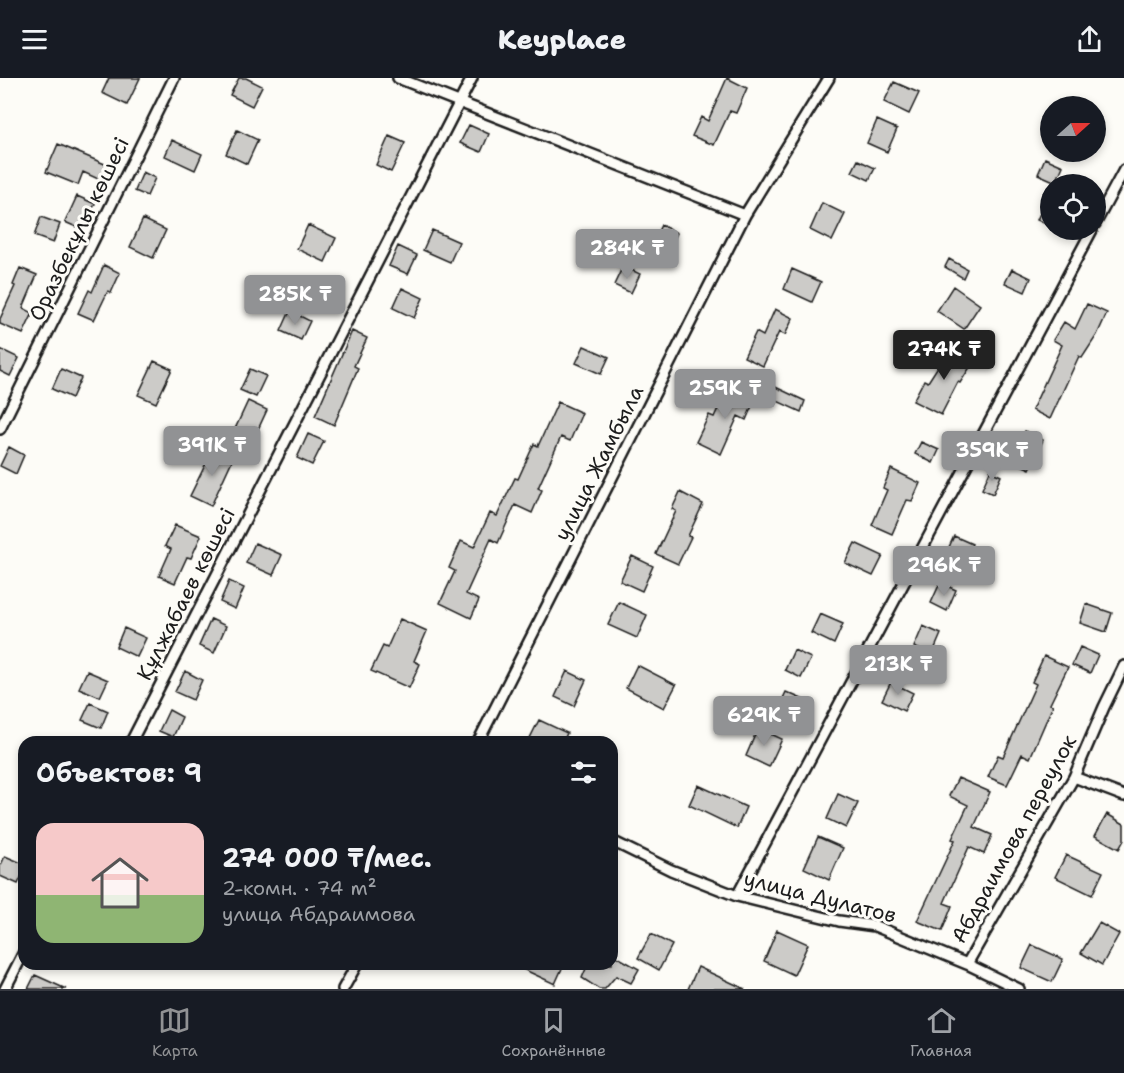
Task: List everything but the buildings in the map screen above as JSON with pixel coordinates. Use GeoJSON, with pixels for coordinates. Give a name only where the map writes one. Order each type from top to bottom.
{"type":"FeatureCollection","features":[{"type":"Feature","properties":{"kind":"street","name":"Оразбекұлы көшесі"},"geometry":{"type":"LineString","coordinates":[[0,429],[174,78]]}},
{"type":"Feature","properties":{"kind":"street"},"geometry":{"type":"LineString","coordinates":[[398,78],[745,215]]}},
{"type":"Feature","properties":{"kind":"street","name":"Құлжабаев көшесі"},"geometry":{"type":"LineString","coordinates":[[134,736],[458,101],[472,78]]}},
{"type":"Feature","properties":{"kind":"street","name":"улица Жамбыла"},"geometry":{"type":"LineString","coordinates":[[481,736],[745,215],[829,78]]}},
{"type":"Feature","properties":{"kind":"street"},"geometry":{"type":"LineString","coordinates":[[1106,204],[1124,170]]}},
{"type":"Feature","properties":{"kind":"street"},"geometry":{"type":"LineString","coordinates":[[737,896],[1087,240]]}},
{"type":"Feature","properties":{"kind":"street","name":"Абдраимова переулок"},"geometry":{"type":"LineString","coordinates":[[967,964],[1074,777],[1124,666]]}},
{"type":"Feature","properties":{"kind":"street"},"geometry":{"type":"LineString","coordinates":[[1074,777],[1124,796]]}},
{"type":"Feature","properties":{"kind":"street","name":"улица Дулатов"},"geometry":{"type":"LineString","coordinates":[[618,844],[671,870],[737,896],[839,921],[876,926],[967,964],[1019,989]]}},
{"type":"Feature","properties":{"kind":"street"},"geometry":{"type":"LineString","coordinates":[[5,989],[18,964]]}},
{"type":"Feature","properties":{"kind":"street"},"geometry":{"type":"LineString","coordinates":[[343,989],[354,970]]}}]}
